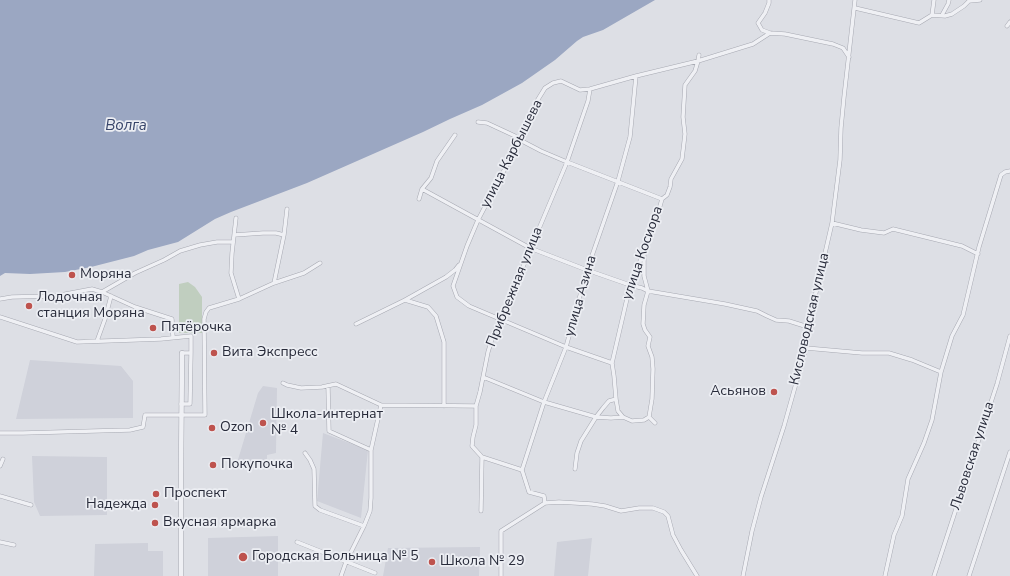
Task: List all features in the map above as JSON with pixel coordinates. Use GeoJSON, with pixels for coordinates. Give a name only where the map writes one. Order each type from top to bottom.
{"type":"FeatureCollection","features":[{"type":"Feature","properties":{"kind":"street"},"geometry":{"type":"LineString","coordinates":[[769,0],[765,13],[758,23],[762,30],[770,33],[785,34],[833,44],[843,48],[849,57]]}},
{"type":"Feature","properties":{"kind":"street","name":"Кисловодская улица"},"geometry":{"type":"LineString","coordinates":[[743,576],[752,531],[761,497],[784,426],[806,348],[808,327],[832,223],[840,160],[841,128],[856,0]]}},
{"type":"Feature","properties":{"kind":"street"},"geometry":{"type":"LineString","coordinates":[[932,15],[934,0]]}},
{"type":"Feature","properties":{"kind":"street"},"geometry":{"type":"LineString","coordinates":[[942,15],[949,0]]}},
{"type":"Feature","properties":{"kind":"street"},"geometry":{"type":"LineString","coordinates":[[855,8],[919,23],[932,15],[945,16],[952,14],[969,1],[980,0]]}},
{"type":"Feature","properties":{"kind":"street"},"geometry":{"type":"LineString","coordinates":[[1007,26],[1010,22]]}},
{"type":"Feature","properties":{"kind":"street","name":"улица Карбышева"},"geometry":{"type":"LineString","coordinates":[[612,363],[566,347],[469,306],[457,297],[453,286],[478,220],[520,140],[545,88],[561,81],[580,90],[590,89],[698,61],[753,44],[770,33]]}},
{"type":"Feature","properties":{"kind":"street","name":"улица Косиора"},"geometry":{"type":"LineString","coordinates":[[623,417],[618,411],[612,363],[630,285],[656,220],[662,198],[667,195],[671,179],[682,159],[685,134],[683,117],[685,85],[695,71],[699,55]]}},
{"type":"Feature","properties":{"kind":"street","name":"улица Азина"},"geometry":{"type":"LineString","coordinates":[[522,470],[544,402],[566,347],[587,270],[618,181],[630,137],[636,76]]}},
{"type":"Feature","properties":{"kind":"street","name":"Прибрежная улица"},"geometry":{"type":"LineString","coordinates":[[482,457],[472,446],[476,425],[476,406],[488,352],[494,332],[501,319],[567,162],[588,100],[590,89]]}},
{"type":"Feature","properties":{"kind":"street"},"geometry":{"type":"LineString","coordinates":[[478,122],[487,123],[541,151],[567,162],[662,198]]}},
{"type":"Feature","properties":{"kind":"street"},"geometry":{"type":"LineString","coordinates":[[419,199],[422,190],[431,178],[437,161],[455,135]]}},
{"type":"Feature","properties":{"kind":"street"},"geometry":{"type":"LineString","coordinates":[[885,576],[894,535],[902,516],[908,479],[924,443],[932,420],[941,372],[952,336],[963,315],[978,254],[1001,176],[1005,172],[1010,171]]}},
{"type":"Feature","properties":{"kind":"street"},"geometry":{"type":"LineString","coordinates":[[422,190],[472,215],[478,220],[530,248],[587,270],[648,291],[757,311],[776,320],[789,321],[808,327]]}},
{"type":"Feature","properties":{"kind":"street"},"geometry":{"type":"LineString","coordinates":[[274,283],[284,235],[287,209]]}},
{"type":"Feature","properties":{"kind":"street"},"geometry":{"type":"LineString","coordinates":[[236,218],[231,273],[239,299]]}},
{"type":"Feature","properties":{"kind":"street"},"geometry":{"type":"LineString","coordinates":[[832,223],[861,230],[884,233],[893,229],[962,246],[978,254]]}},
{"type":"Feature","properties":{"kind":"street"},"geometry":{"type":"LineString","coordinates":[[234,235],[276,233],[284,235]]}},
{"type":"Feature","properties":{"kind":"street"},"geometry":{"type":"LineString","coordinates":[[102,292],[135,272],[164,260],[180,251],[217,242],[233,242]]}},
{"type":"Feature","properties":{"kind":"street"},"geometry":{"type":"LineString","coordinates":[[483,377],[544,402],[596,417],[623,417],[632,421],[644,420],[648,416],[652,399],[653,369],[652,357],[648,346],[650,337],[643,324],[644,305],[648,291],[644,276],[644,251]]}},
{"type":"Feature","properties":{"kind":"street"},"geometry":{"type":"LineString","coordinates":[[356,324],[405,300],[446,277],[462,262]]}},
{"type":"Feature","properties":{"kind":"street"},"geometry":{"type":"LineString","coordinates":[[0,433],[130,430],[143,427],[145,415],[205,415],[204,319],[209,308],[239,299],[274,283],[304,272],[320,263]]}},
{"type":"Feature","properties":{"kind":"street"},"geometry":{"type":"LineString","coordinates":[[0,299],[12,297],[55,296],[92,289],[135,307],[172,319],[173,338]]}},
{"type":"Feature","properties":{"kind":"street"},"geometry":{"type":"LineString","coordinates":[[97,341],[111,296]]}},
{"type":"Feature","properties":{"kind":"street"},"geometry":{"type":"LineString","coordinates":[[405,300],[428,307],[436,316],[444,342],[444,406]]}},
{"type":"Feature","properties":{"kind":"street"},"geometry":{"type":"LineString","coordinates":[[0,317],[77,342],[191,336],[190,404],[181,404]]}},
{"type":"Feature","properties":{"kind":"street","name":"Львовская улица"},"geometry":{"type":"LineString","coordinates":[[934,576],[997,384],[1010,336]]}},
{"type":"Feature","properties":{"kind":"street"},"geometry":{"type":"LineString","coordinates":[[806,348],[862,353],[889,353],[912,360],[941,372]]}},
{"type":"Feature","properties":{"kind":"street"},"geometry":{"type":"LineString","coordinates":[[181,576],[182,354],[191,353]]}},
{"type":"Feature","properties":{"kind":"street"},"geometry":{"type":"LineString","coordinates":[[283,383],[301,388],[322,387],[336,384],[381,405],[476,406]]}},
{"type":"Feature","properties":{"kind":"street"},"geometry":{"type":"LineString","coordinates":[[328,386],[329,431],[371,450]]}},
{"type":"Feature","properties":{"kind":"street"},"geometry":{"type":"LineString","coordinates":[[575,468],[577,453],[581,441],[596,417],[609,402],[616,399]]}},
{"type":"Feature","properties":{"kind":"street"},"geometry":{"type":"LineString","coordinates":[[341,576],[370,511],[371,450],[381,405]]}},
{"type":"Feature","properties":{"kind":"street"},"geometry":{"type":"LineString","coordinates":[[648,416],[655,423]]}},
{"type":"Feature","properties":{"kind":"street"},"geometry":{"type":"LineString","coordinates":[[969,576],[1010,452]]}},
{"type":"Feature","properties":{"kind":"street"},"geometry":{"type":"LineString","coordinates":[[305,453],[314,469],[315,506],[320,510],[364,526]]}},
{"type":"Feature","properties":{"kind":"street"},"geometry":{"type":"LineString","coordinates":[[481,511],[482,457],[522,470],[529,492],[544,496],[544,503]]}},
{"type":"Feature","properties":{"kind":"street"},"geometry":{"type":"LineString","coordinates":[[0,466],[3,459]]}},
{"type":"Feature","properties":{"kind":"street"},"geometry":{"type":"LineString","coordinates":[[0,496],[31,505]]}},
{"type":"Feature","properties":{"kind":"street"},"geometry":{"type":"LineString","coordinates":[[501,576],[501,531],[544,503],[559,502],[592,504],[621,511],[639,508],[653,508],[664,512],[668,516],[673,535],[697,576]]}},
{"type":"Feature","properties":{"kind":"street"},"geometry":{"type":"LineString","coordinates":[[0,542],[14,545]]}},
{"type":"Feature","properties":{"kind":"street"},"geometry":{"type":"LineString","coordinates":[[297,542],[376,573]]}},
{"type":"Feature","properties":{"kind":"shaded area"},"geometry":{"type":"Polygon","coordinates":[[[30,360],[121,366],[133,381],[133,418],[16,419],[30,360]]]}},
{"type":"Feature","properties":{"kind":"shaded area","name":"Школа-интернат № 4"},"geometry":{"type":"Polygon","coordinates":[[[263,386],[277,388],[276,453],[267,455],[267,459],[252,464],[237,463],[258,393],[263,386]]]}},
{"type":"Feature","properties":{"kind":"shaded area"},"geometry":{"type":"Polygon","coordinates":[[[323,433],[368,450],[361,518],[317,501],[323,433]]]}},
{"type":"Feature","properties":{"kind":"shaded area"},"geometry":{"type":"Polygon","coordinates":[[[32,456],[107,457],[107,515],[40,516],[34,502],[32,456]]]}},
{"type":"Feature","properties":{"kind":"shaded area","name":"Городская Больница № 5"},"geometry":{"type":"Polygon","coordinates":[[[278,536],[278,576],[208,576],[208,538],[278,536]]]}},
{"type":"Feature","properties":{"kind":"shaded area"},"geometry":{"type":"Polygon","coordinates":[[[592,538],[588,576],[554,576],[557,542],[592,538]]]}},
{"type":"Feature","properties":{"kind":"shaded area"},"geometry":{"type":"Polygon","coordinates":[[[148,543],[148,551],[163,551],[163,576],[94,576],[95,544],[148,543]]]}},
{"type":"Feature","properties":{"kind":"shaded area","name":"Школа № 29"},"geometry":{"type":"Polygon","coordinates":[[[480,547],[479,576],[383,576],[388,548],[480,547]]]}},
{"type":"Feature","properties":{"kind":"green space"},"geometry":{"type":"Polygon","coordinates":[[[188,282],[195,287],[202,297],[202,333],[179,333],[179,284],[188,282]]]}},
{"type":"Feature","properties":{"kind":"water","name":"Волга"},"geometry":{"type":"Polygon","coordinates":[[[0,0],[655,0],[603,30],[583,37],[555,60],[522,83],[482,105],[307,183],[215,219],[178,242],[148,250],[134,256],[65,272],[30,274],[5,273],[0,276],[0,0]]]}},
{"type":"Feature","properties":{"kind":"place","name":"Моряна"},"geometry":{"type":"Point","coordinates":[72,275]}},
{"type":"Feature","properties":{"kind":"place","name":"Лодочная станция Моряна"},"geometry":{"type":"Point","coordinates":[29,306]}},
{"type":"Feature","properties":{"kind":"place","name":"Пятёрочка"},"geometry":{"type":"Point","coordinates":[153,328]}},
{"type":"Feature","properties":{"kind":"place","name":"Вита Экспресс"},"geometry":{"type":"Point","coordinates":[214,353]}},
{"type":"Feature","properties":{"kind":"place","name":"Асьянов"},"geometry":{"type":"Point","coordinates":[774,392]}},
{"type":"Feature","properties":{"kind":"place","name":"Школа-интернат № 4"},"geometry":{"type":"Point","coordinates":[263,423]}},
{"type":"Feature","properties":{"kind":"place","name":"Ozon"},"geometry":{"type":"Point","coordinates":[212,428]}},
{"type":"Feature","properties":{"kind":"place","name":"Покупочка"},"geometry":{"type":"Point","coordinates":[213,465]}},
{"type":"Feature","properties":{"kind":"place","name":"Проспект"},"geometry":{"type":"Point","coordinates":[156,494]}},
{"type":"Feature","properties":{"kind":"place","name":"Надежда"},"geometry":{"type":"Point","coordinates":[155,505]}},
{"type":"Feature","properties":{"kind":"place","name":"Вкусная ярмарка"},"geometry":{"type":"Point","coordinates":[155,523]}},
{"type":"Feature","properties":{"kind":"place","name":"Городская Больница № 5"},"geometry":{"type":"Point","coordinates":[243,557]}},
{"type":"Feature","properties":{"kind":"place","name":"Школа № 29"},"geometry":{"type":"Point","coordinates":[432,562]}}]}
